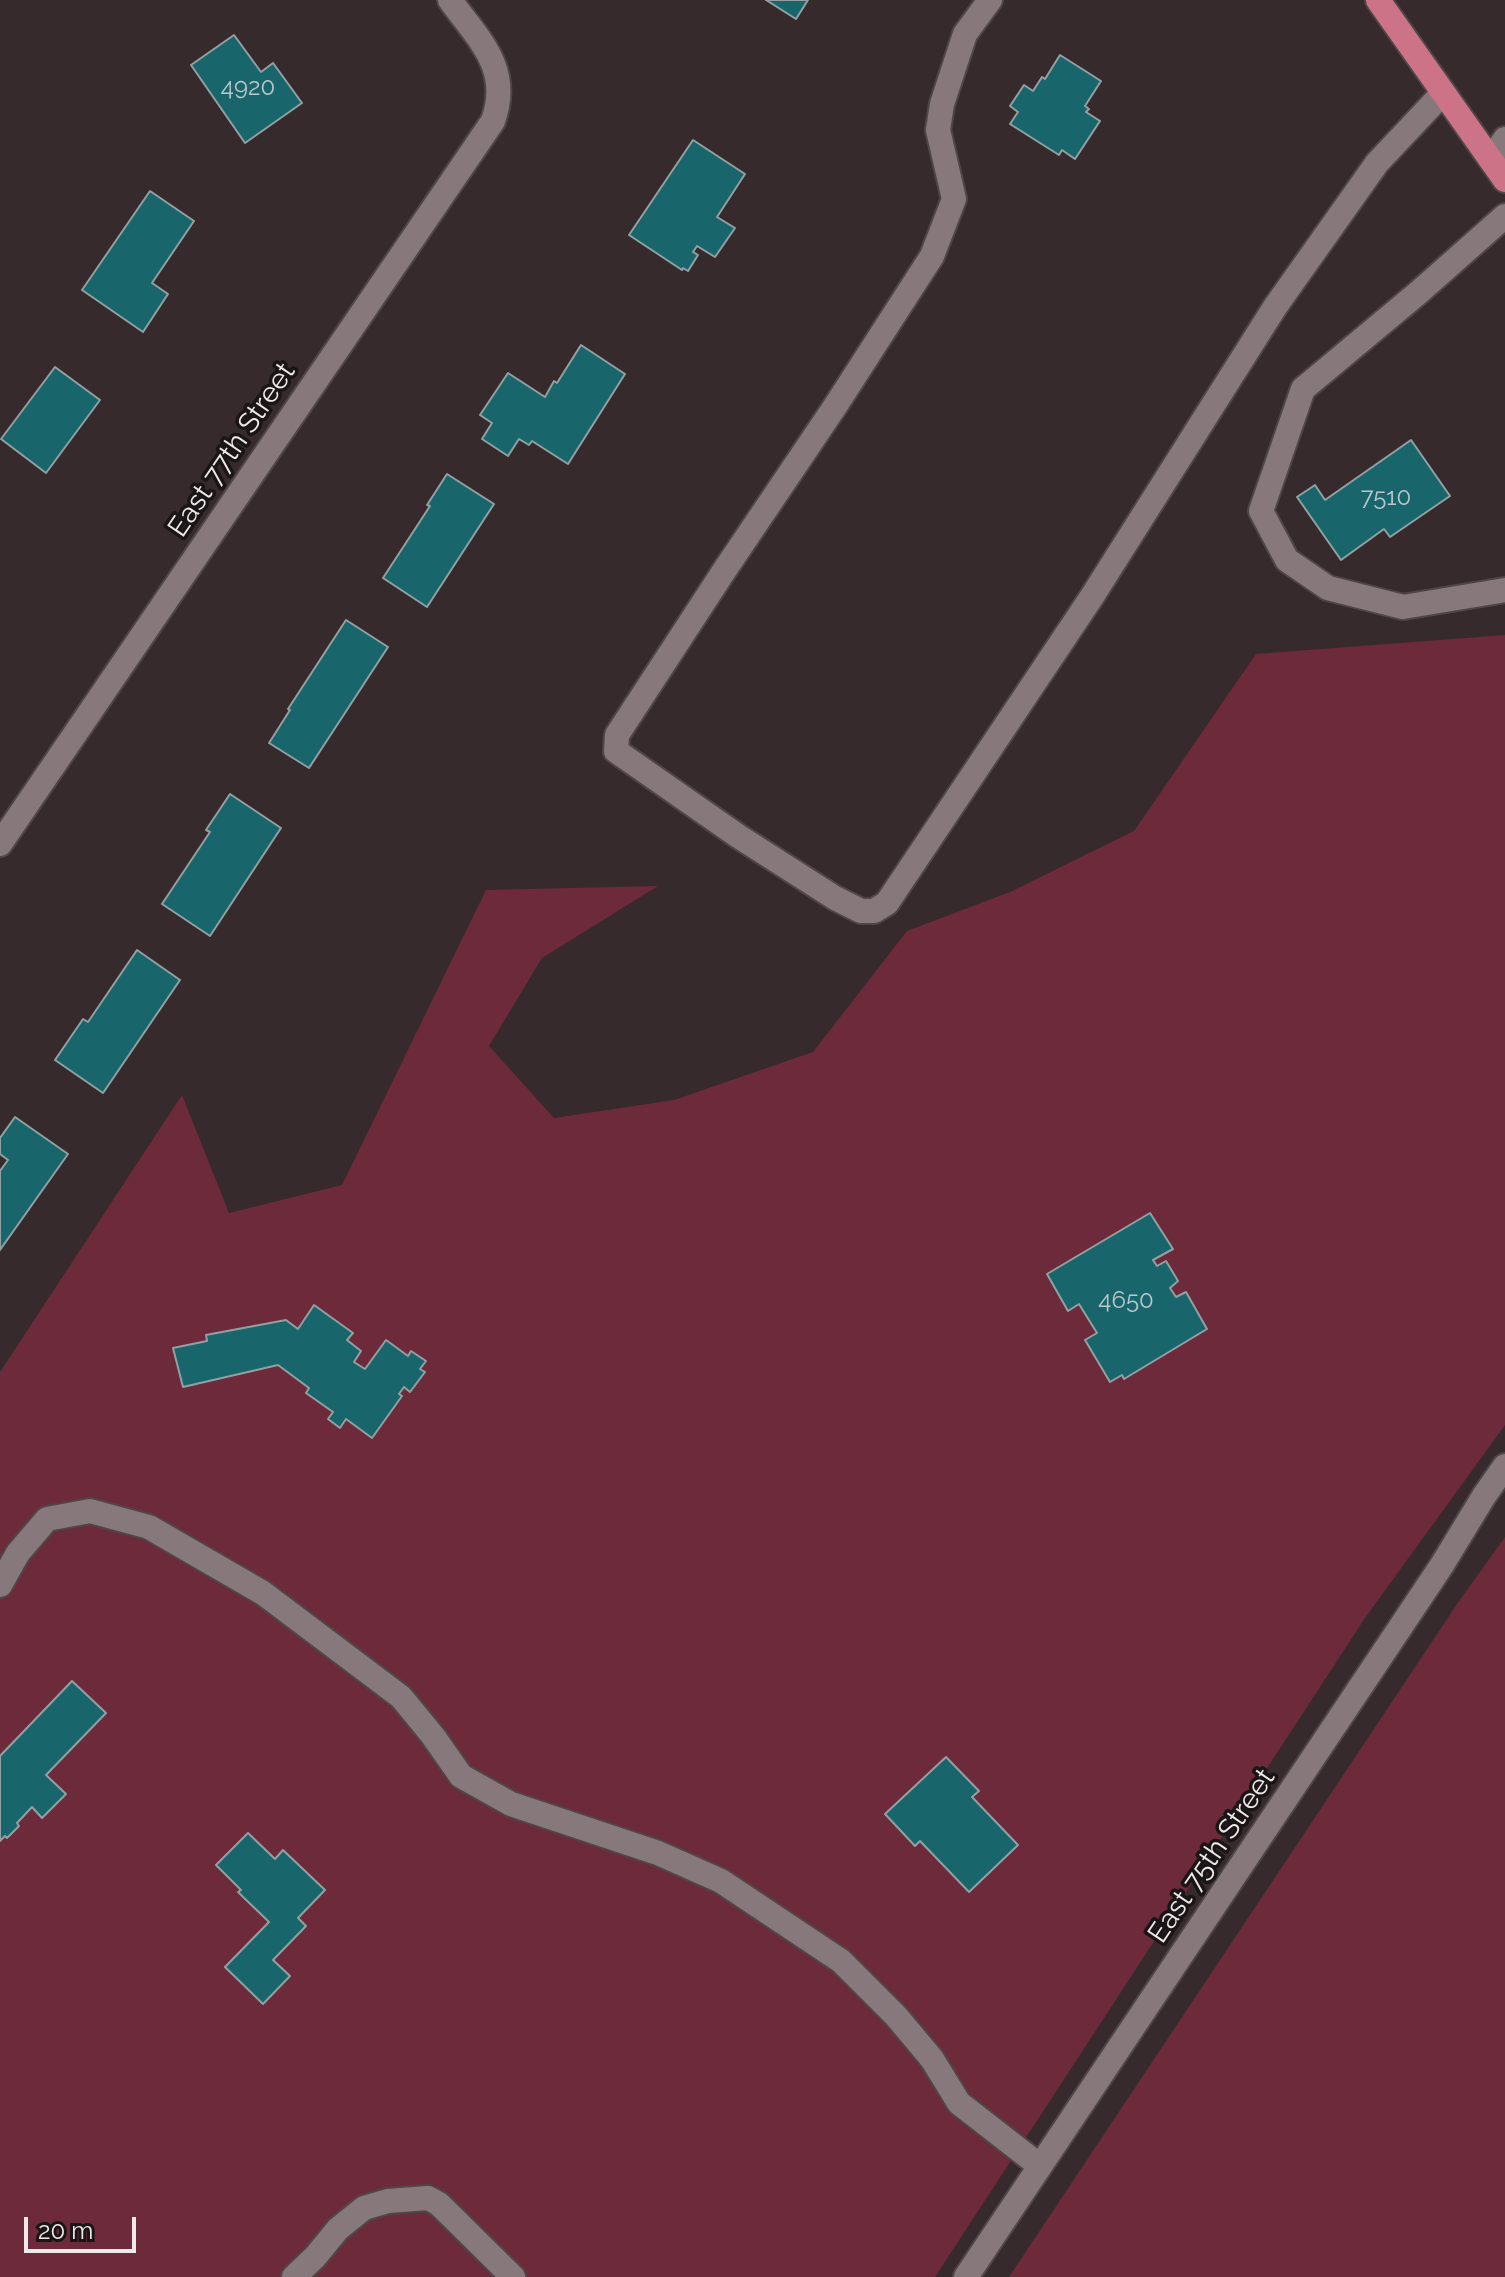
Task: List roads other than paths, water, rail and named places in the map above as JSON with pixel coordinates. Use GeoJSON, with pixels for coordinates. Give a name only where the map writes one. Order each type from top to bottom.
{"type":"FeatureCollection","features":[{"type":"Feature","properties":{"kind":"main road"},"geometry":{"type":"LineString","coordinates":[[1378,0],[1498,170]]}},
{"type":"Feature","properties":{"kind":"street","name":"East 77th Street"},"geometry":{"type":"LineString","coordinates":[[0,844],[493,121],[498,85],[495,65],[450,0]]}},
{"type":"Feature","properties":{"kind":"street"},"geometry":{"type":"LineString","coordinates":[[990,0],[965,34],[942,104],[938,130],[954,199],[932,256],[617,735],[616,751],[738,836],[835,898],[861,911],[874,911],[887,903],[1093,595],[1275,307],[1377,163],[1443,93]]}},
{"type":"Feature","properties":{"kind":"street"},"geometry":{"type":"LineString","coordinates":[[1498,170],[1505,139]]}},
{"type":"Feature","properties":{"kind":"street"},"geometry":{"type":"LineString","coordinates":[[1505,216],[1303,389],[1261,511],[1287,560],[1328,588],[1403,607],[1505,590]]}},
{"type":"Feature","properties":{"kind":"street","name":"East 75th Street"},"geometry":{"type":"LineString","coordinates":[[966,2277],[1505,1466]]}},
{"type":"Feature","properties":{"kind":"street"},"geometry":{"type":"LineString","coordinates":[[0,1585],[18,1553],[47,1519],[90,1511],[149,1527],[263,1593],[401,1697],[461,1776],[511,1804],[658,1853],[721,1881],[841,1961],[896,2016],[932,2059],[959,2103],[1040,2166]]}},
{"type":"Feature","properties":{"kind":"street"},"geometry":{"type":"LineString","coordinates":[[294,2277],[338,2229],[364,2208],[388,2201],[428,2198],[448,2212],[513,2277]]}}]}
